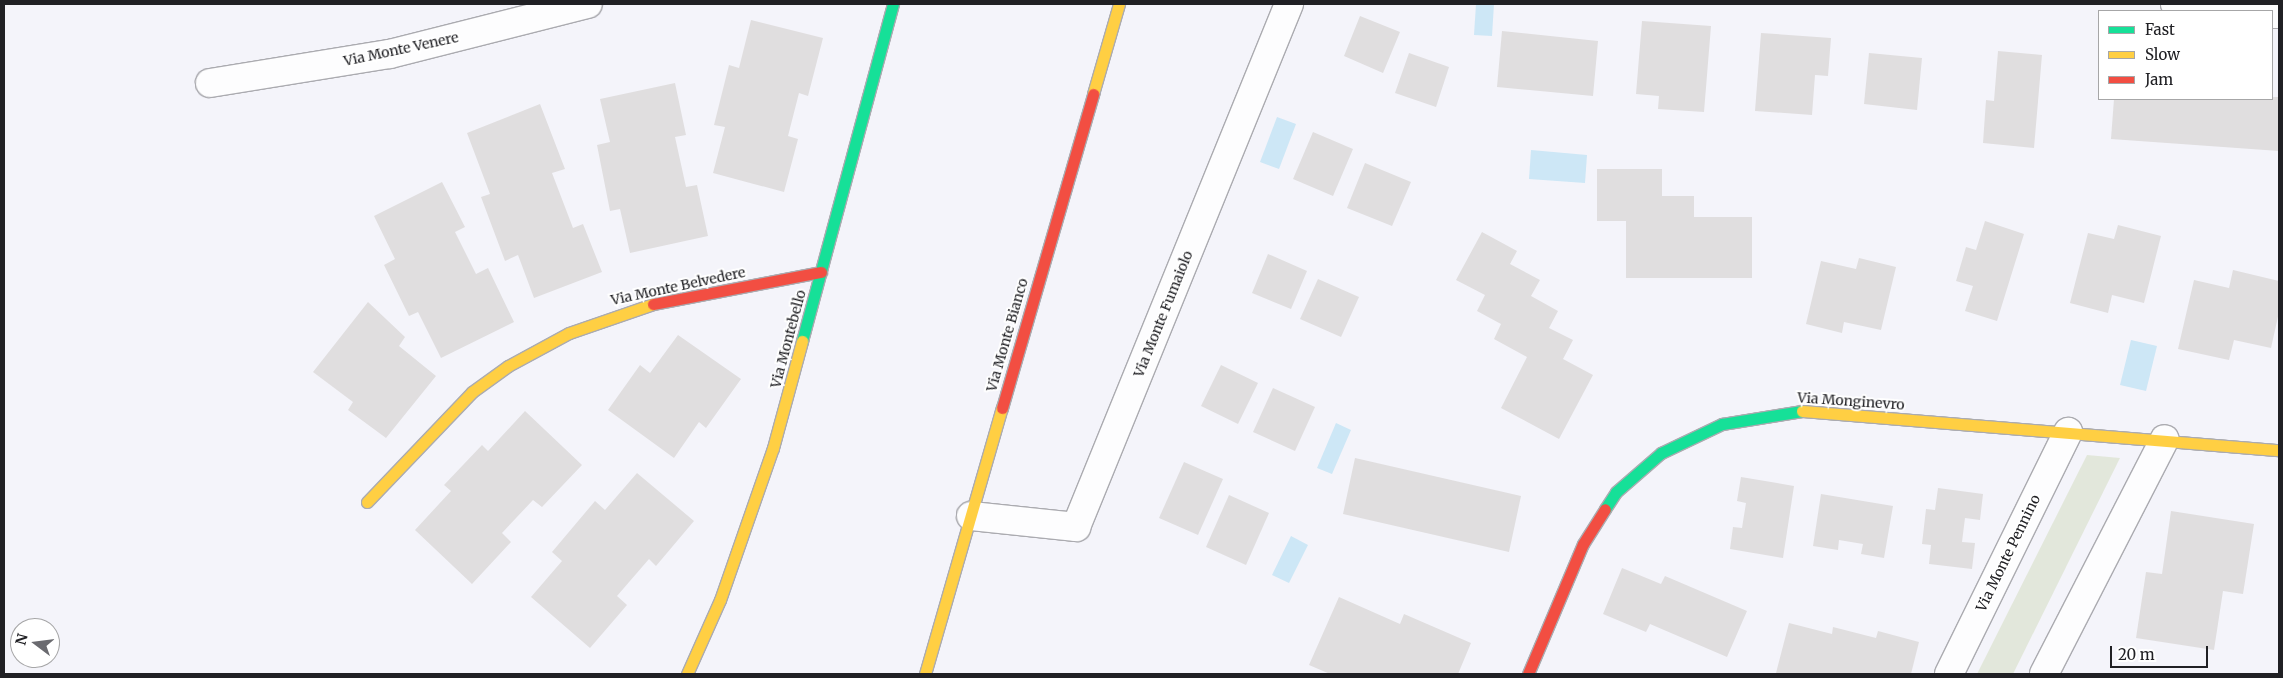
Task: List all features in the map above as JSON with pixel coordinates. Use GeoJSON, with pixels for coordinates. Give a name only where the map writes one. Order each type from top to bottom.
{"type":"FeatureCollection","features":[{"type":"Feature","properties":{"kind":"street","name":"Via Monte Venere"},"geometry":{"type":"LineString","coordinates":[[210,82],[390,54],[527,12],[588,4]]}},
{"type":"Feature","properties":{"kind":"street","name":"Via Montebello"},"geometry":{"type":"LineString","coordinates":[[687,674],[754,509],[821,272],[893,4]]}},
{"type":"Feature","properties":{"kind":"street","name":"Via Monte Bianco"},"geometry":{"type":"LineString","coordinates":[[925,674],[1119,4]]}},
{"type":"Feature","properties":{"kind":"street","name":"Via Monte Fumaiolo"},"geometry":{"type":"LineString","coordinates":[[970,516],[1076,527],[1289,4]]}},
{"type":"Feature","properties":{"kind":"street"},"geometry":{"type":"LineString","coordinates":[[2175,4],[2238,10]]}},
{"type":"Feature","properties":{"kind":"street","name":"Via Monte Belvedere"},"geometry":{"type":"LineString","coordinates":[[367,502],[472,392],[508,366],[569,333],[644,306],[821,272]]}},
{"type":"Feature","properties":{"kind":"street","name":"Via Monginevro"},"geometry":{"type":"LineString","coordinates":[[1528,674],[1580,550],[1604,507],[1644,466],[1698,433],[1746,418],[1797,411],[2165,439],[2279,450]]}},
{"type":"Feature","properties":{"kind":"street","name":"Via Monte Pennino"},"geometry":{"type":"LineString","coordinates":[[1949,674],[2068,432]]}},
{"type":"Feature","properties":{"kind":"street"},"geometry":{"type":"LineString","coordinates":[[2044,674],[2165,439]]}},
{"type":"Feature","properties":{"kind":"shaded area"},"geometry":{"type":"Polygon","coordinates":[[[2087,455],[2120,458],[2013,674],[1977,674],[2087,455]]]}},
{"type":"Feature","properties":{"kind":"water"},"geometry":{"type":"Polygon","coordinates":[[[1476,4],[1494,4],[1492,36],[1474,35],[1476,4]]]}},
{"type":"Feature","properties":{"kind":"water"},"geometry":{"type":"Polygon","coordinates":[[[1277,117],[1296,124],[1279,169],[1260,162],[1277,117]]]}},
{"type":"Feature","properties":{"kind":"water"},"geometry":{"type":"Polygon","coordinates":[[[1531,150],[1587,155],[1585,183],[1529,179],[1531,150]]]}},
{"type":"Feature","properties":{"kind":"water"},"geometry":{"type":"Polygon","coordinates":[[[2131,340],[2157,346],[2146,391],[2120,385],[2131,340]]]}},
{"type":"Feature","properties":{"kind":"water"},"geometry":{"type":"Polygon","coordinates":[[[1336,423],[1351,430],[1332,474],[1317,468],[1336,423]]]}},
{"type":"Feature","properties":{"kind":"water"},"geometry":{"type":"Polygon","coordinates":[[[1291,536],[1308,545],[1289,583],[1272,575],[1291,536]]]}},
{"type":"Feature","properties":{"kind":"building"},"geometry":{"type":"Polygon","coordinates":[[[1360,16],[1400,32],[1383,73],[1344,56],[1360,16]]]}},
{"type":"Feature","properties":{"kind":"building"},"geometry":{"type":"Polygon","coordinates":[[[751,20],[823,38],[808,96],[799,93],[788,136],[798,139],[784,192],[713,173],[725,127],[714,125],[729,65],[739,68],[751,20]]]}},
{"type":"Feature","properties":{"kind":"building"},"geometry":{"type":"Polygon","coordinates":[[[1642,21],[1711,26],[1704,112],[1658,109],[1659,96],[1636,94],[1642,21]]]}},
{"type":"Feature","properties":{"kind":"building"},"geometry":{"type":"Polygon","coordinates":[[[1502,31],[1598,41],[1593,96],[1497,87],[1502,31]]]}},
{"type":"Feature","properties":{"kind":"building"},"geometry":{"type":"Polygon","coordinates":[[[1761,33],[1831,38],[1828,76],[1815,75],[1812,115],[1755,111],[1761,33]]]}},
{"type":"Feature","properties":{"kind":"building"},"geometry":{"type":"Polygon","coordinates":[[[1998,51],[2042,55],[2034,148],[1983,143],[1986,100],[1994,101],[1998,51]]]}},
{"type":"Feature","properties":{"kind":"building"},"geometry":{"type":"Polygon","coordinates":[[[1409,53],[1449,67],[1436,107],[1395,93],[1409,53]]]}},
{"type":"Feature","properties":{"kind":"building"},"geometry":{"type":"Polygon","coordinates":[[[1869,53],[1922,58],[1917,110],[1864,104],[1869,53]]]}},
{"type":"Feature","properties":{"kind":"building"},"geometry":{"type":"Polygon","coordinates":[[[675,83],[686,135],[675,137],[686,187],[697,185],[708,236],[630,253],[620,209],[610,211],[597,145],[610,142],[600,99],[675,83]]]}},
{"type":"Feature","properties":{"kind":"building"},"geometry":{"type":"Polygon","coordinates":[[[2273,97],[2279,97],[2279,151],[2111,139],[2114,100],[2273,100],[2273,97]]]}},
{"type":"Feature","properties":{"kind":"building"},"geometry":{"type":"Polygon","coordinates":[[[540,104],[565,169],[552,173],[573,228],[583,224],[602,272],[534,298],[518,255],[505,261],[481,197],[490,194],[467,133],[540,104]]]}},
{"type":"Feature","properties":{"kind":"building"},"geometry":{"type":"Polygon","coordinates":[[[1313,132],[1353,149],[1333,196],[1293,179],[1313,132]]]}},
{"type":"Feature","properties":{"kind":"building"},"geometry":{"type":"Polygon","coordinates":[[[1365,163],[1411,182],[1392,226],[1347,208],[1365,163]]]}},
{"type":"Feature","properties":{"kind":"building"},"geometry":{"type":"Polygon","coordinates":[[[1597,169],[1662,169],[1662,196],[1694,196],[1694,217],[1752,217],[1752,278],[1626,278],[1626,221],[1597,221],[1597,169]]]}},
{"type":"Feature","properties":{"kind":"building"},"geometry":{"type":"Polygon","coordinates":[[[442,182],[465,227],[455,232],[476,274],[488,268],[514,322],[441,358],[418,312],[409,316],[384,265],[395,259],[374,216],[442,182]]]}},
{"type":"Feature","properties":{"kind":"building"},"geometry":{"type":"Polygon","coordinates":[[[1985,221],[2024,234],[1997,321],[1965,311],[1973,286],[1956,281],[1966,247],[1976,250],[1985,221]]]}},
{"type":"Feature","properties":{"kind":"building"},"geometry":{"type":"Polygon","coordinates":[[[2118,225],[2161,236],[2144,303],[2112,295],[2108,313],[2070,303],[2088,233],[2114,239],[2118,225]]]}},
{"type":"Feature","properties":{"kind":"building"},"geometry":{"type":"Polygon","coordinates":[[[1482,232],[1517,251],[1510,264],[1540,280],[1531,296],[1558,311],[1549,328],[1573,340],[1563,359],[1593,375],[1559,439],[1501,408],[1527,357],[1494,339],[1501,324],[1477,311],[1485,295],[1456,280],[1482,232]]]}},
{"type":"Feature","properties":{"kind":"building"},"geometry":{"type":"Polygon","coordinates":[[[1268,254],[1307,271],[1291,309],[1252,293],[1268,254]]]}},
{"type":"Feature","properties":{"kind":"building"},"geometry":{"type":"Polygon","coordinates":[[[1859,258],[1896,267],[1881,330],[1844,322],[1842,333],[1806,324],[1821,261],[1856,269],[1859,258]]]}},
{"type":"Feature","properties":{"kind":"building"},"geometry":{"type":"Polygon","coordinates":[[[2233,270],[2279,281],[2279,312],[2271,348],[2234,340],[2229,360],[2178,349],[2194,280],[2229,288],[2233,270]]]}},
{"type":"Feature","properties":{"kind":"building"},"geometry":{"type":"Polygon","coordinates":[[[1318,279],[1359,297],[1341,337],[1300,319],[1318,279]]]}},
{"type":"Feature","properties":{"kind":"building"},"geometry":{"type":"Polygon","coordinates":[[[368,302],[405,337],[399,346],[436,376],[386,438],[348,410],[353,402],[313,372],[368,302]]]}},
{"type":"Feature","properties":{"kind":"building"},"geometry":{"type":"Polygon","coordinates":[[[678,335],[741,379],[706,428],[699,422],[674,458],[608,410],[640,365],[650,373],[678,335]]]}},
{"type":"Feature","properties":{"kind":"building"},"geometry":{"type":"Polygon","coordinates":[[[1221,365],[1258,383],[1238,424],[1201,406],[1221,365]]]}},
{"type":"Feature","properties":{"kind":"building"},"geometry":{"type":"Polygon","coordinates":[[[1273,388],[1315,407],[1295,451],[1253,432],[1273,388]]]}},
{"type":"Feature","properties":{"kind":"building"},"geometry":{"type":"Polygon","coordinates":[[[525,411],[582,465],[542,507],[533,500],[502,533],[511,542],[472,584],[415,530],[451,491],[444,485],[482,445],[488,451],[525,411]]]}},
{"type":"Feature","properties":{"kind":"building"},"geometry":{"type":"Polygon","coordinates":[[[1355,458],[1521,496],[1509,552],[1343,514],[1355,458]]]}},
{"type":"Feature","properties":{"kind":"building"},"geometry":{"type":"Polygon","coordinates":[[[1184,462],[1223,479],[1198,535],[1159,518],[1184,462]]]}},
{"type":"Feature","properties":{"kind":"building"},"geometry":{"type":"Polygon","coordinates":[[[637,473],[694,521],[656,566],[649,559],[617,596],[627,605],[590,648],[531,597],[562,561],[552,552],[595,501],[605,510],[637,473]]]}},
{"type":"Feature","properties":{"kind":"building"},"geometry":{"type":"Polygon","coordinates":[[[1741,477],[1794,486],[1783,558],[1730,549],[1733,527],[1742,528],[1746,503],[1737,501],[1741,477]]]}},
{"type":"Feature","properties":{"kind":"building"},"geometry":{"type":"Polygon","coordinates":[[[1938,488],[1983,494],[1980,520],[1965,518],[1962,542],[1975,543],[1972,569],[1929,564],[1931,545],[1922,544],[1926,509],[1935,510],[1938,488]]]}},
{"type":"Feature","properties":{"kind":"building"},"geometry":{"type":"Polygon","coordinates":[[[1821,494],[1893,506],[1884,558],[1861,554],[1863,544],[1839,540],[1838,550],[1813,546],[1821,494]]]}},
{"type":"Feature","properties":{"kind":"building"},"geometry":{"type":"Polygon","coordinates":[[[1229,495],[1269,513],[1246,565],[1206,547],[1229,495]]]}},
{"type":"Feature","properties":{"kind":"building"},"geometry":{"type":"Polygon","coordinates":[[[2171,511],[2254,524],[2243,594],[2223,591],[2214,650],[2136,638],[2146,572],[2162,574],[2171,511]]]}},
{"type":"Feature","properties":{"kind":"building"},"geometry":{"type":"Polygon","coordinates":[[[1622,568],[1661,584],[1665,576],[1747,611],[1727,657],[1650,624],[1646,632],[1603,614],[1622,568]]]}},
{"type":"Feature","properties":{"kind":"building"},"geometry":{"type":"Polygon","coordinates":[[[1339,597],[1400,624],[1404,614],[1471,643],[1458,674],[1330,674],[1309,665],[1339,597]]]}},
{"type":"Feature","properties":{"kind":"building"},"geometry":{"type":"Polygon","coordinates":[[[1789,623],[1832,634],[1833,627],[1876,638],[1878,631],[1919,642],[1911,674],[1776,673],[1789,623]]]}},
{"type":"Feature","properties":{"kind":"traffic: fast"},"geometry":{"type":"LineString","coordinates":[[802,341],[893,4]]}},
{"type":"Feature","properties":{"kind":"traffic: fast"},"geometry":{"type":"LineString","coordinates":[[1605,509],[1616,492],[1661,453],[1722,424],[1802,411]]}},
{"type":"Feature","properties":{"kind":"traffic: slow"},"geometry":{"type":"LineString","coordinates":[[1093,94],[1119,4]]}},
{"type":"Feature","properties":{"kind":"traffic: slow"},"geometry":{"type":"LineString","coordinates":[[367,502],[472,392],[508,366],[569,333],[653,304]]}},
{"type":"Feature","properties":{"kind":"traffic: slow"},"geometry":{"type":"LineString","coordinates":[[687,674],[720,600],[773,448],[802,341]]}},
{"type":"Feature","properties":{"kind":"traffic: slow"},"geometry":{"type":"LineString","coordinates":[[925,674],[1002,408]]}},
{"type":"Feature","properties":{"kind":"traffic: slow"},"geometry":{"type":"LineString","coordinates":[[1802,411],[2279,450]]}},
{"type":"Feature","properties":{"kind":"traffic: jam"},"geometry":{"type":"LineString","coordinates":[[1002,408],[1093,94]]}},
{"type":"Feature","properties":{"kind":"traffic: jam"},"geometry":{"type":"LineString","coordinates":[[653,304],[821,272]]}},
{"type":"Feature","properties":{"kind":"traffic: jam"},"geometry":{"type":"LineString","coordinates":[[1528,674],[1583,544],[1605,509]]}}]}
